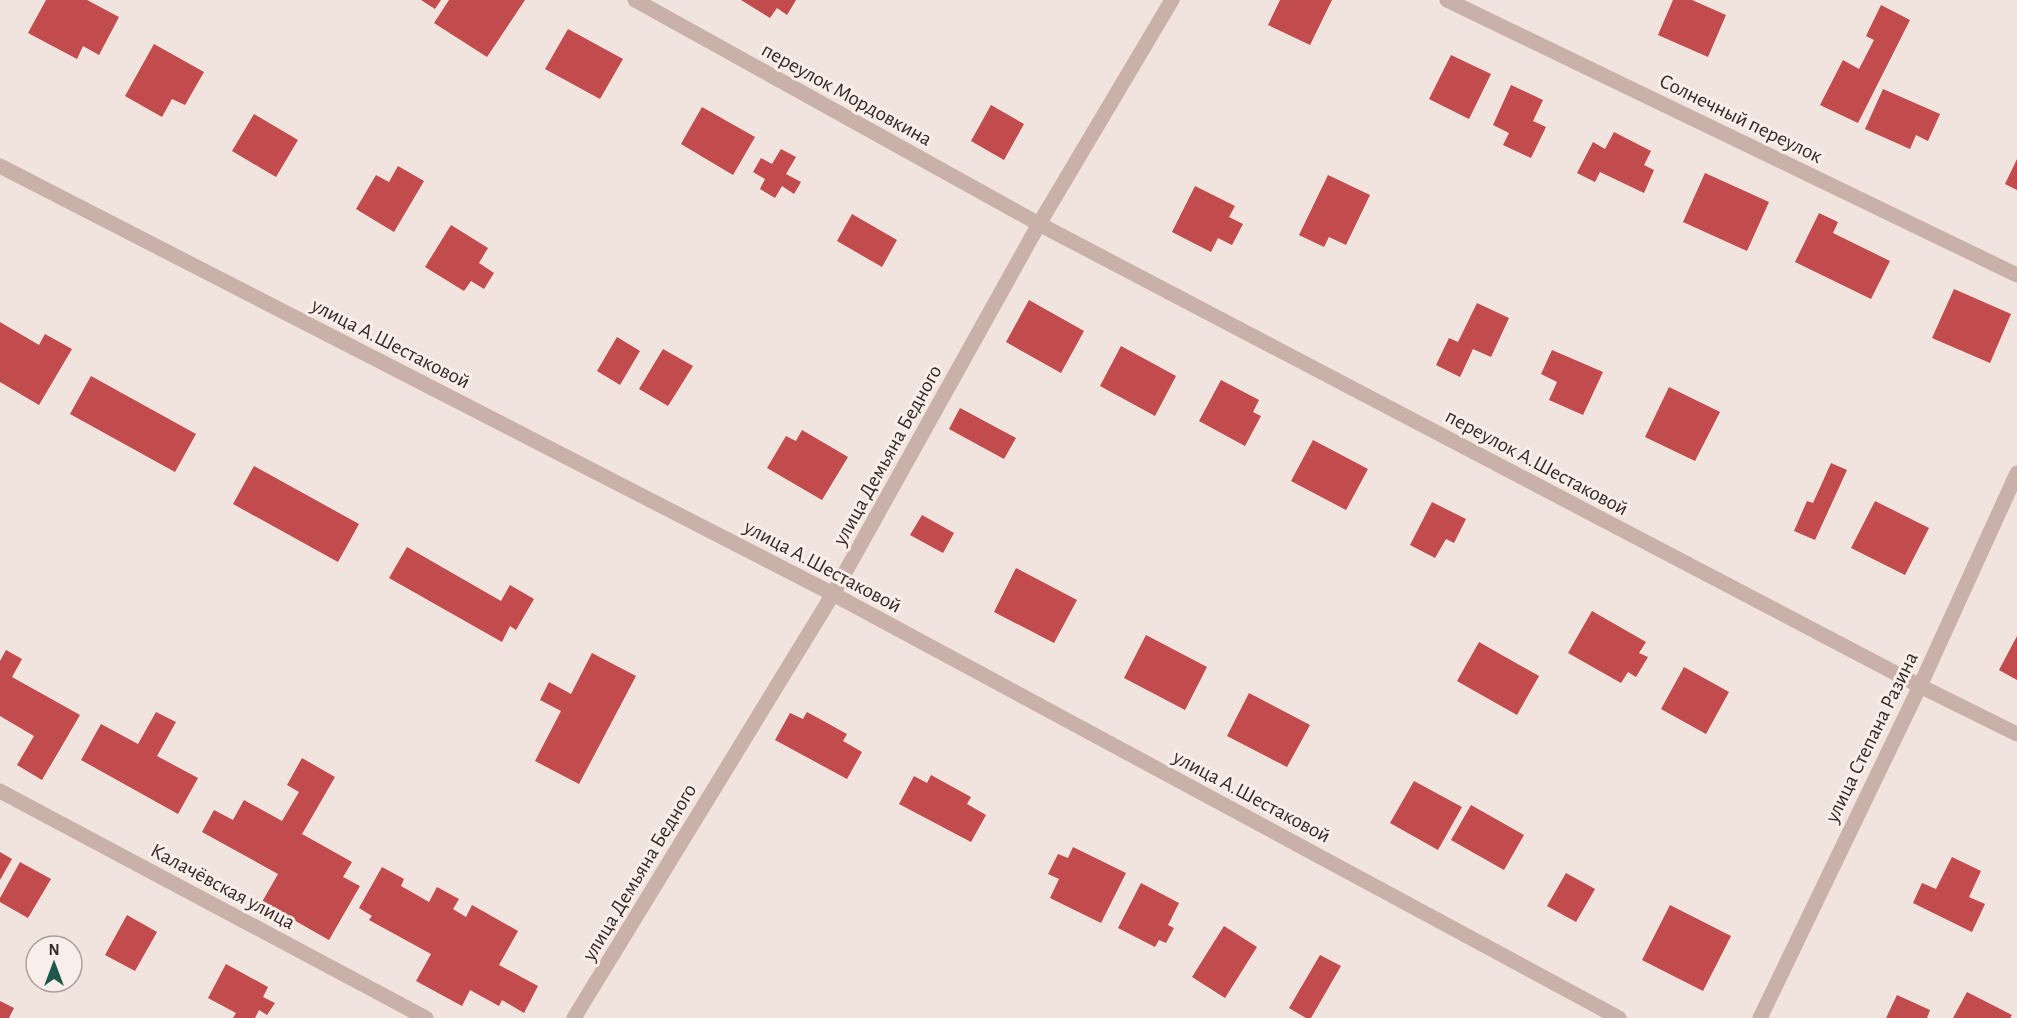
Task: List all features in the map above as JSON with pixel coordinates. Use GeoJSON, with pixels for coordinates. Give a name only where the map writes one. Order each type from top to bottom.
{"type":"FeatureCollection","features":[{"type":"Feature","properties":{"kind":"street","name":"переулок Мордовкина"},"geometry":{"type":"LineString","coordinates":[[635,0],[1039,224]]}},
{"type":"Feature","properties":{"kind":"street","name":"улица Демьяна Бедного"},"geometry":{"type":"LineString","coordinates":[[574,1018],[833,594],[1039,224],[1172,0]]}},
{"type":"Feature","properties":{"kind":"street","name":"Солнечный переулок"},"geometry":{"type":"LineString","coordinates":[[1448,0],[2017,275]]}},
{"type":"Feature","properties":{"kind":"street","name":"улица А.Шестаковой"},"geometry":{"type":"LineString","coordinates":[[0,165],[833,594],[1619,1018]]}},
{"type":"Feature","properties":{"kind":"street","name":"переулок А.Шестаковой"},"geometry":{"type":"LineString","coordinates":[[1039,224],[1920,686],[2017,734]]}},
{"type":"Feature","properties":{"kind":"street","name":"улица Степана Разина"},"geometry":{"type":"LineString","coordinates":[[1760,1018],[1920,686],[2017,473]]}},
{"type":"Feature","properties":{"kind":"street","name":"Калачёвская улица"},"geometry":{"type":"LineString","coordinates":[[0,791],[426,1018]]}},
{"type":"Feature","properties":{"kind":"building"},"geometry":{"type":"Polygon","coordinates":[[[46,0],[87,0],[119,17],[99,55],[83,46],[77,59],[28,33],[46,0]]]}},
{"type":"Feature","properties":{"kind":"building"},"geometry":{"type":"Polygon","coordinates":[[[421,0],[441,0],[435,9],[421,0]]]}},
{"type":"Feature","properties":{"kind":"building"},"geometry":{"type":"Polygon","coordinates":[[[449,0],[525,0],[487,57],[434,23],[449,0]]]}},
{"type":"Feature","properties":{"kind":"building"},"geometry":{"type":"Polygon","coordinates":[[[741,0],[796,0],[787,15],[777,8],[770,18],[741,0]]]}},
{"type":"Feature","properties":{"kind":"building"},"geometry":{"type":"Polygon","coordinates":[[[1280,0],[1332,0],[1310,45],[1268,25],[1280,0]]]}},
{"type":"Feature","properties":{"kind":"building"},"geometry":{"type":"Polygon","coordinates":[[[1673,0],[1692,0],[1726,15],[1708,57],[1658,35],[1673,0]]]}},
{"type":"Feature","properties":{"kind":"building"},"geometry":{"type":"Polygon","coordinates":[[[1881,5],[1910,20],[1858,123],[1820,105],[1843,60],[1859,69],[1874,40],[1866,36],[1881,5]]]}},
{"type":"Feature","properties":{"kind":"building"},"geometry":{"type":"Polygon","coordinates":[[[568,29],[623,59],[600,99],[545,69],[568,29]]]}},
{"type":"Feature","properties":{"kind":"building"},"geometry":{"type":"Polygon","coordinates":[[[154,44],[204,72],[185,105],[172,99],[162,117],[125,96],[154,44]]]}},
{"type":"Feature","properties":{"kind":"building"},"geometry":{"type":"Polygon","coordinates":[[[1451,55],[1491,74],[1469,119],[1429,99],[1451,55]]]}},
{"type":"Feature","properties":{"kind":"building"},"geometry":{"type":"Polygon","coordinates":[[[1511,85],[1543,100],[1533,121],[1546,127],[1531,158],[1503,145],[1509,133],[1493,125],[1511,85]]]}},
{"type":"Feature","properties":{"kind":"building"},"geometry":{"type":"Polygon","coordinates":[[[1883,89],[1940,114],[1928,141],[1916,135],[1910,149],[1865,129],[1883,89]]]}},
{"type":"Feature","properties":{"kind":"building"},"geometry":{"type":"Polygon","coordinates":[[[991,105],[1024,124],[1004,160],[971,141],[991,105]]]}},
{"type":"Feature","properties":{"kind":"building"},"geometry":{"type":"Polygon","coordinates":[[[702,107],[755,137],[733,175],[681,144],[702,107]]]}},
{"type":"Feature","properties":{"kind":"building"},"geometry":{"type":"Polygon","coordinates":[[[254,114],[298,140],[276,177],[232,151],[254,114]]]}},
{"type":"Feature","properties":{"kind":"building"},"geometry":{"type":"Polygon","coordinates":[[[1614,132],[1651,151],[1644,165],[1654,170],[1644,193],[1600,172],[1595,182],[1577,173],[1593,142],[1605,149],[1614,132]]]}},
{"type":"Feature","properties":{"kind":"building"},"geometry":{"type":"Polygon","coordinates":[[[781,149],[796,157],[786,174],[801,182],[794,194],[782,186],[775,198],[760,189],[765,179],[753,172],[761,158],[772,164],[781,149]]]}},
{"type":"Feature","properties":{"kind":"building"},"geometry":{"type":"Polygon","coordinates":[[[2017,159],[2017,190],[2005,184],[2017,159]]]}},
{"type":"Feature","properties":{"kind":"building"},"geometry":{"type":"Polygon","coordinates":[[[398,166],[424,181],[394,232],[356,209],[376,175],[389,182],[398,166]]]}},
{"type":"Feature","properties":{"kind":"building"},"geometry":{"type":"Polygon","coordinates":[[[1705,173],[1769,202],[1747,251],[1683,222],[1705,173]]]}},
{"type":"Feature","properties":{"kind":"building"},"geometry":{"type":"Polygon","coordinates":[[[1328,175],[1370,195],[1346,245],[1329,237],[1324,247],[1299,235],[1328,175]]]}},
{"type":"Feature","properties":{"kind":"building"},"geometry":{"type":"Polygon","coordinates":[[[1195,186],[1235,206],[1229,217],[1243,224],[1232,245],[1218,238],[1211,252],[1172,232],[1195,186]]]}},
{"type":"Feature","properties":{"kind":"building"},"geometry":{"type":"Polygon","coordinates":[[[1819,213],[1838,222],[1833,233],[1890,261],[1871,299],[1795,262],[1819,213]]]}},
{"type":"Feature","properties":{"kind":"building"},"geometry":{"type":"Polygon","coordinates":[[[852,214],[897,240],[882,267],[837,241],[852,214]]]}},
{"type":"Feature","properties":{"kind":"building"},"geometry":{"type":"Polygon","coordinates":[[[451,225],[488,248],[479,263],[494,273],[484,289],[471,281],[464,291],[425,267],[451,225]]]}},
{"type":"Feature","properties":{"kind":"building"},"geometry":{"type":"Polygon","coordinates":[[[1954,289],[2011,314],[1990,363],[1932,338],[1954,289]]]}},
{"type":"Feature","properties":{"kind":"building"},"geometry":{"type":"Polygon","coordinates":[[[1029,300],[1084,331],[1061,373],[1006,342],[1029,300]]]}},
{"type":"Feature","properties":{"kind":"building"},"geometry":{"type":"Polygon","coordinates":[[[1477,303],[1509,318],[1491,357],[1473,349],[1460,377],[1436,365],[1449,338],[1458,342],[1477,303]]]}},
{"type":"Feature","properties":{"kind":"building"},"geometry":{"type":"Polygon","coordinates":[[[0,322],[39,345],[45,334],[72,349],[39,405],[0,382],[0,322]]]}},
{"type":"Feature","properties":{"kind":"building"},"geometry":{"type":"Polygon","coordinates":[[[617,337],[640,351],[620,385],[597,371],[617,337]]]}},
{"type":"Feature","properties":{"kind":"building"},"geometry":{"type":"Polygon","coordinates":[[[1121,346],[1176,376],[1155,416],[1100,386],[1121,346]]]}},
{"type":"Feature","properties":{"kind":"building"},"geometry":{"type":"Polygon","coordinates":[[[663,349],[693,366],[668,406],[639,389],[663,349]]]}},
{"type":"Feature","properties":{"kind":"building"},"geometry":{"type":"Polygon","coordinates":[[[1552,350],[1603,372],[1583,415],[1549,400],[1557,382],[1541,374],[1552,350]]]}},
{"type":"Feature","properties":{"kind":"building"},"geometry":{"type":"Polygon","coordinates":[[[91,376],[196,434],[175,472],[70,414],[91,376]]]}},
{"type":"Feature","properties":{"kind":"building"},"geometry":{"type":"Polygon","coordinates":[[[1221,380],[1259,400],[1253,412],[1261,416],[1245,446],[1199,421],[1221,380]]]}},
{"type":"Feature","properties":{"kind":"building"},"geometry":{"type":"Polygon","coordinates":[[[1669,387],[1720,412],[1695,461],[1645,437],[1669,387]]]}},
{"type":"Feature","properties":{"kind":"building"},"geometry":{"type":"Polygon","coordinates":[[[960,408],[1016,438],[1004,459],[949,429],[960,408]]]}},
{"type":"Feature","properties":{"kind":"building"},"geometry":{"type":"Polygon","coordinates":[[[802,430],[848,457],[822,500],[767,468],[786,436],[796,441],[802,430]]]}},
{"type":"Feature","properties":{"kind":"building"},"geometry":{"type":"Polygon","coordinates":[[[1313,440],[1368,469],[1346,510],[1291,481],[1313,440]]]}},
{"type":"Feature","properties":{"kind":"building"},"geometry":{"type":"Polygon","coordinates":[[[1831,463],[1847,470],[1815,540],[1794,531],[1807,501],[1813,503],[1831,463]]]}},
{"type":"Feature","properties":{"kind":"building"},"geometry":{"type":"Polygon","coordinates":[[[254,466],[359,524],[338,562],[233,504],[254,466]]]}},
{"type":"Feature","properties":{"kind":"building"},"geometry":{"type":"Polygon","coordinates":[[[1875,501],[1929,528],[1905,575],[1851,548],[1875,501]]]}},
{"type":"Feature","properties":{"kind":"building"},"geometry":{"type":"Polygon","coordinates":[[[1432,502],[1466,519],[1454,543],[1446,539],[1435,558],[1410,545],[1432,502]]]}},
{"type":"Feature","properties":{"kind":"building"},"geometry":{"type":"Polygon","coordinates":[[[922,515],[954,533],[943,553],[910,535],[922,515]]]}},
{"type":"Feature","properties":{"kind":"building"},"geometry":{"type":"Polygon","coordinates":[[[407,547],[501,601],[510,585],[534,599],[516,630],[510,626],[502,642],[389,578],[407,547]]]}},
{"type":"Feature","properties":{"kind":"building"},"geometry":{"type":"Polygon","coordinates":[[[1016,568],[1077,600],[1054,643],[994,612],[1016,568]]]}},
{"type":"Feature","properties":{"kind":"building"},"geometry":{"type":"Polygon","coordinates":[[[1592,611],[1646,642],[1639,653],[1648,657],[1636,677],[1628,672],[1621,683],[1568,653],[1592,611]]]}},
{"type":"Feature","properties":{"kind":"building"},"geometry":{"type":"Polygon","coordinates":[[[1146,635],[1207,667],[1185,710],[1124,678],[1146,635]]]}},
{"type":"Feature","properties":{"kind":"building"},"geometry":{"type":"Polygon","coordinates":[[[2017,636],[2017,680],[1999,670],[2017,636]]]}},
{"type":"Feature","properties":{"kind":"building"},"geometry":{"type":"Polygon","coordinates":[[[1479,642],[1539,676],[1517,715],[1457,681],[1479,642]]]}},
{"type":"Feature","properties":{"kind":"building"},"geometry":{"type":"Polygon","coordinates":[[[6,650],[22,659],[12,677],[80,715],[42,780],[17,765],[34,736],[0,716],[0,661],[6,650]]]}},
{"type":"Feature","properties":{"kind":"building"},"geometry":{"type":"Polygon","coordinates":[[[592,653],[636,676],[579,784],[535,761],[561,711],[540,700],[549,682],[571,694],[592,653]]]}},
{"type":"Feature","properties":{"kind":"building"},"geometry":{"type":"Polygon","coordinates":[[[1684,667],[1729,692],[1706,734],[1661,709],[1684,667]]]}},
{"type":"Feature","properties":{"kind":"building"},"geometry":{"type":"Polygon","coordinates":[[[1249,693],[1310,725],[1287,767],[1227,736],[1249,693]]]}},
{"type":"Feature","properties":{"kind":"building"},"geometry":{"type":"Polygon","coordinates":[[[156,712],[176,722],[157,756],[198,778],[178,814],[81,760],[101,724],[138,744],[156,712]]]}},
{"type":"Feature","properties":{"kind":"building"},"geometry":{"type":"Polygon","coordinates":[[[807,712],[847,734],[843,741],[862,752],[847,779],[775,740],[790,713],[803,719],[807,712]]]}},
{"type":"Feature","properties":{"kind":"building"},"geometry":{"type":"Polygon","coordinates":[[[302,758],[335,777],[302,834],[352,862],[343,877],[360,886],[329,940],[262,902],[278,874],[202,832],[214,810],[233,820],[244,800],[282,821],[299,792],[287,785],[302,758]]]}},
{"type":"Feature","properties":{"kind":"building"},"geometry":{"type":"Polygon","coordinates":[[[931,775],[971,797],[967,804],[986,815],[971,842],[899,804],[914,776],[927,783],[931,775]]]}},
{"type":"Feature","properties":{"kind":"building"},"geometry":{"type":"Polygon","coordinates":[[[1414,781],[1462,807],[1438,850],[1390,823],[1414,781]]]}},
{"type":"Feature","properties":{"kind":"building"},"geometry":{"type":"Polygon","coordinates":[[[1471,805],[1524,835],[1504,870],[1451,840],[1471,805]]]}},
{"type":"Feature","properties":{"kind":"building"},"geometry":{"type":"Polygon","coordinates":[[[1073,847],[1126,873],[1101,923],[1050,898],[1059,879],[1048,874],[1058,854],[1068,858],[1073,847]]]}},
{"type":"Feature","properties":{"kind":"building"},"geometry":{"type":"Polygon","coordinates":[[[0,852],[12,859],[0,880],[0,852]]]}},
{"type":"Feature","properties":{"kind":"building"},"geometry":{"type":"Polygon","coordinates":[[[1952,857],[1981,871],[1969,897],[1985,904],[1972,932],[1913,903],[1922,883],[1936,889],[1952,857]]]}},
{"type":"Feature","properties":{"kind":"building"},"geometry":{"type":"Polygon","coordinates":[[[20,862],[51,879],[28,918],[0,902],[20,862]]]}},
{"type":"Feature","properties":{"kind":"building"},"geometry":{"type":"Polygon","coordinates":[[[382,867],[404,879],[401,886],[429,902],[437,887],[459,899],[453,909],[466,917],[472,905],[518,931],[499,965],[538,986],[524,1013],[502,1000],[499,1006],[470,990],[462,1006],[416,981],[431,954],[369,920],[372,916],[359,908],[382,867]]]}},
{"type":"Feature","properties":{"kind":"building"},"geometry":{"type":"Polygon","coordinates":[[[1566,873],[1595,889],[1576,922],[1547,906],[1566,873]]]}},
{"type":"Feature","properties":{"kind":"building"},"geometry":{"type":"Polygon","coordinates":[[[1141,883],[1179,903],[1168,925],[1174,928],[1166,943],[1159,940],[1155,947],[1118,928],[1141,883]]]}},
{"type":"Feature","properties":{"kind":"building"},"geometry":{"type":"Polygon","coordinates":[[[1670,905],[1731,936],[1703,991],[1642,960],[1670,905]]]}},
{"type":"Feature","properties":{"kind":"building"},"geometry":{"type":"Polygon","coordinates":[[[127,915],[157,932],[135,971],[105,955],[127,915]]]}},
{"type":"Feature","properties":{"kind":"building"},"geometry":{"type":"Polygon","coordinates":[[[1224,926],[1257,947],[1225,998],[1192,977],[1224,926]]]}},
{"type":"Feature","properties":{"kind":"building"},"geometry":{"type":"Polygon","coordinates":[[[1320,955],[1341,966],[1311,1018],[1306,1018],[1289,1008],[1320,955]]]}},
{"type":"Feature","properties":{"kind":"building"},"geometry":{"type":"Polygon","coordinates":[[[226,964],[268,987],[263,997],[275,1003],[267,1015],[259,1010],[255,1018],[233,1018],[236,1013],[208,998],[226,964]]]}},
{"type":"Feature","properties":{"kind":"building"},"geometry":{"type":"Polygon","coordinates":[[[1967,992],[2012,1015],[2010,1018],[1953,1018],[1967,992]]]}},
{"type":"Feature","properties":{"kind":"building"},"geometry":{"type":"Polygon","coordinates":[[[1897,995],[1930,1010],[1927,1018],[1886,1018],[1897,995]]]}},
{"type":"Feature","properties":{"kind":"building"},"geometry":{"type":"Polygon","coordinates":[[[0,1001],[14,1008],[9,1018],[0,1018],[0,1001]]]}}]}
